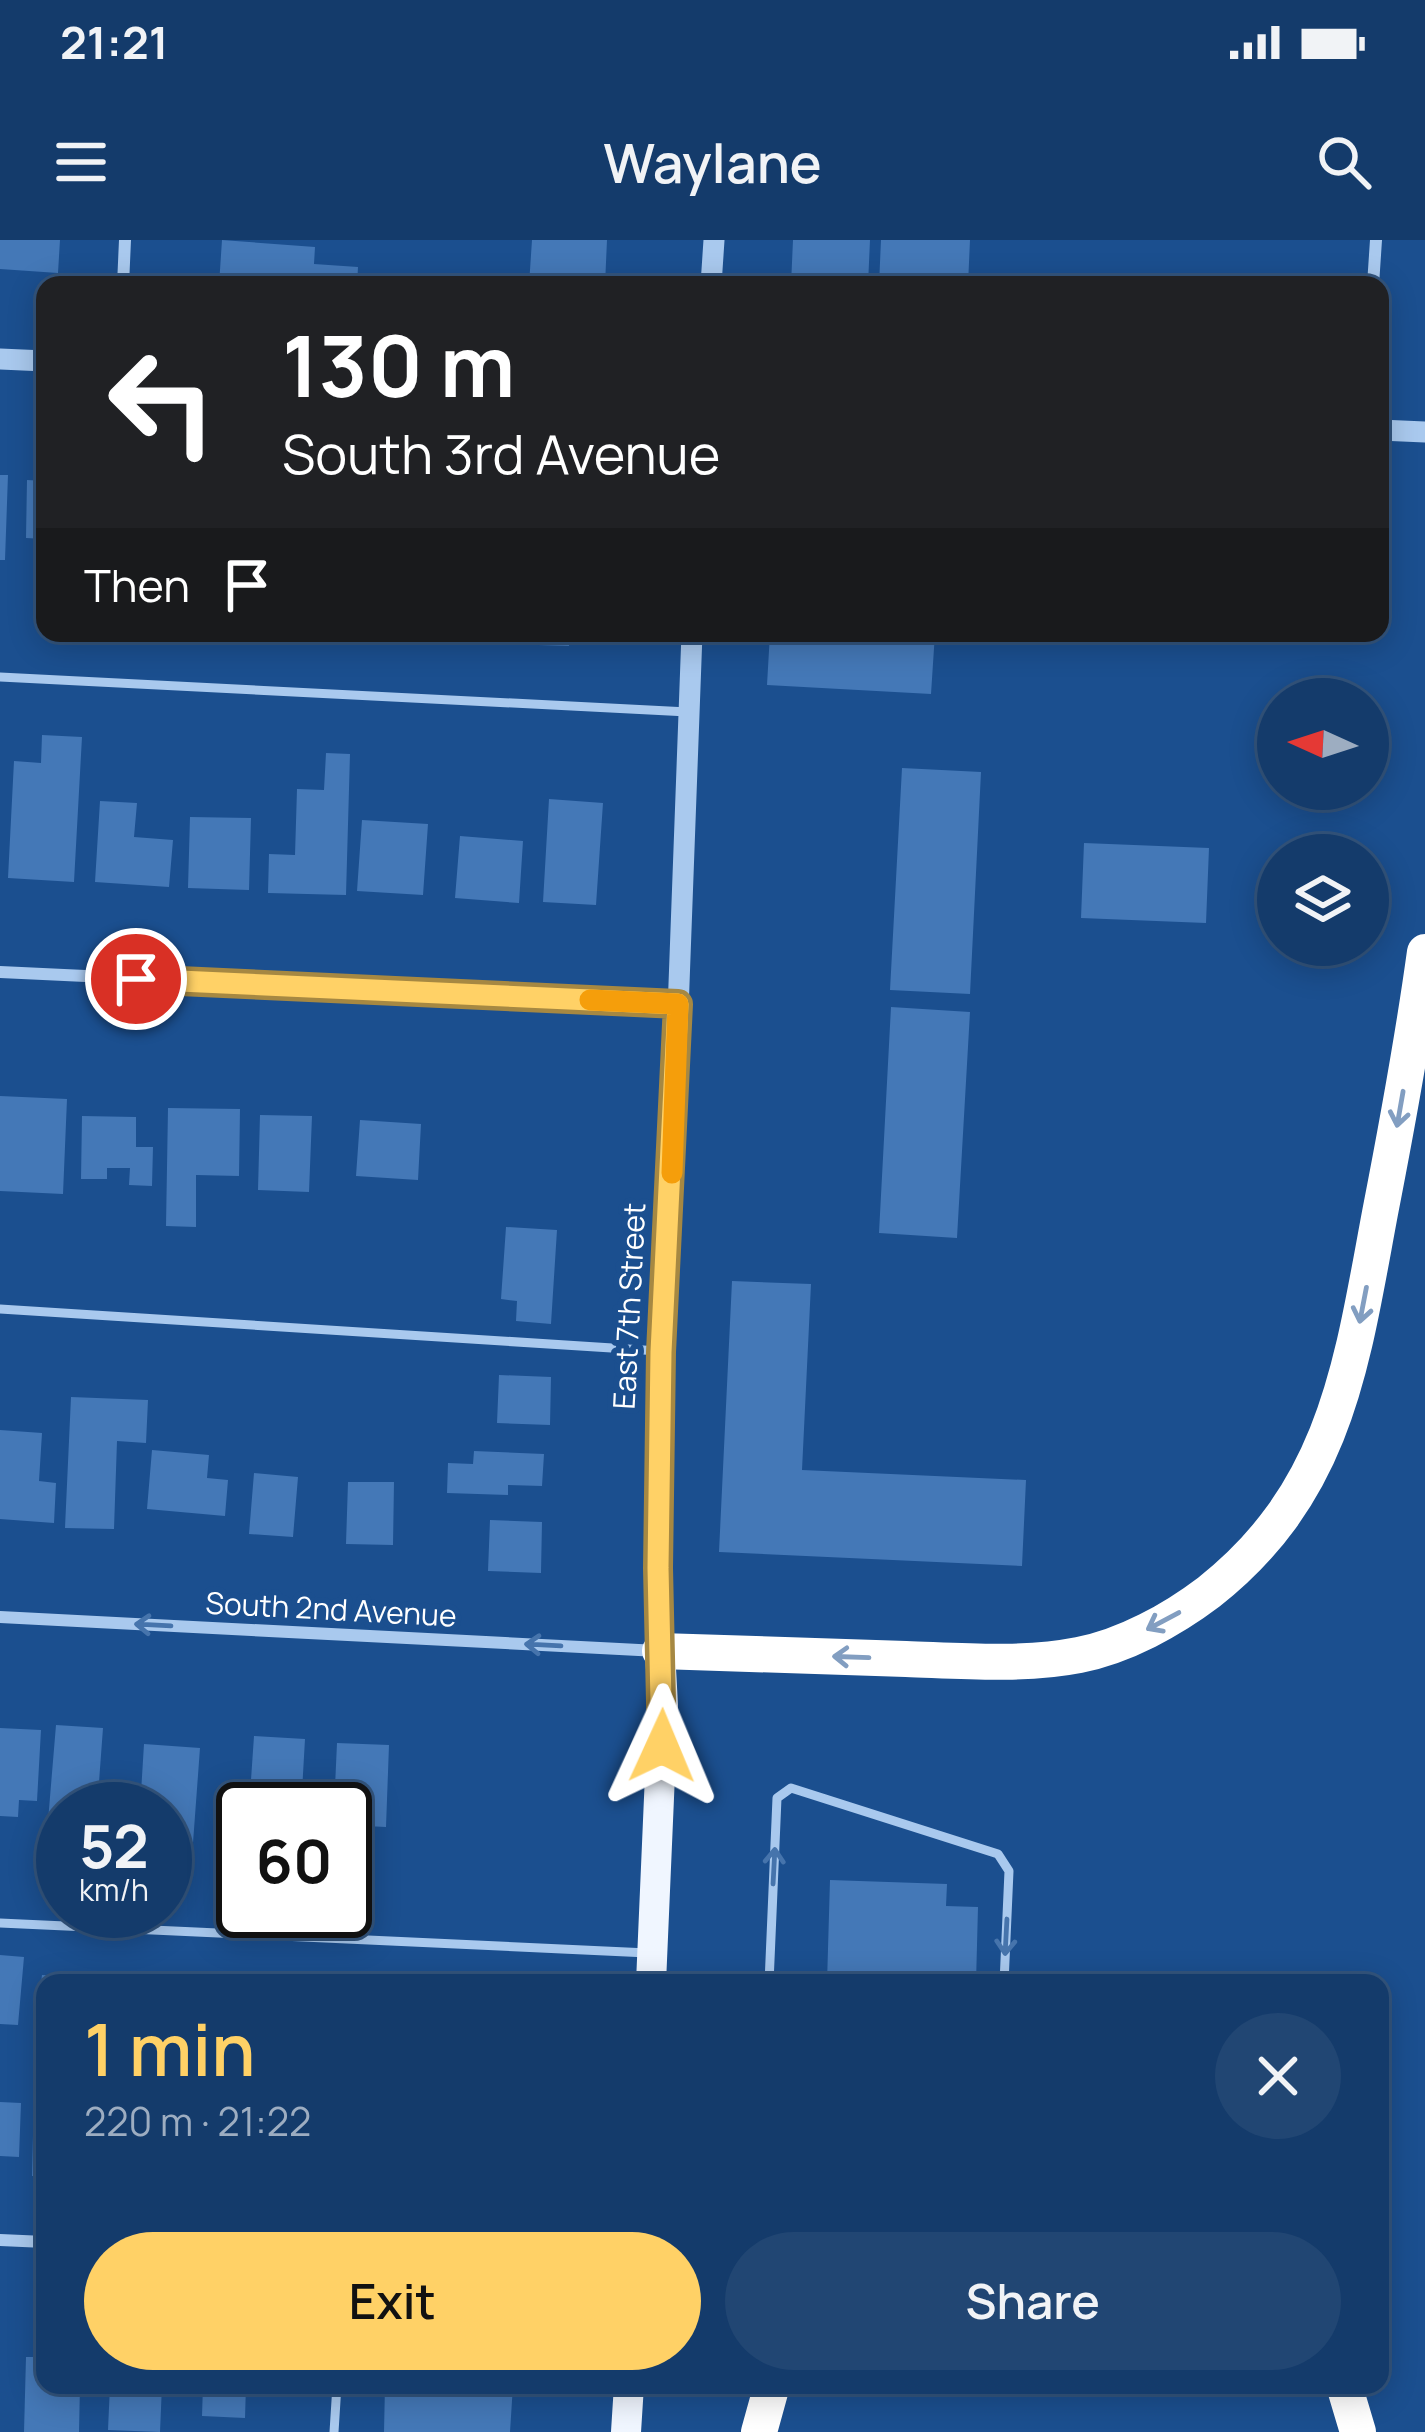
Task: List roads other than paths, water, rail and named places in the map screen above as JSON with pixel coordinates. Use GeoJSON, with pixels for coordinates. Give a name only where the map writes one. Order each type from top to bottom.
{"type":"FeatureCollection","features":[{"type":"Feature","properties":{"kind":"highway"},"geometry":{"type":"LineString","coordinates":[[660,1652],[991,1661],[1078,1655],[1139,1634],[1190,1607],[1245,1562],[1290,1509],[1312,1472],[1344,1394],[1425,952]]}},
{"type":"Feature","properties":{"kind":"highway"},"geometry":{"type":"LineString","coordinates":[[759,2432],[770,2394]]}},
{"type":"Feature","properties":{"kind":"highway"},"geometry":{"type":"LineString","coordinates":[[1347,2394],[1358,2432]]}},
{"type":"Feature","properties":{"kind":"main road","name":"East 7th Street"},"geometry":{"type":"LineString","coordinates":[[652,1968],[663,1705],[660,1652]]}},
{"type":"Feature","properties":{"kind":"main road"},"geometry":{"type":"LineString","coordinates":[[626,2432],[628,2394]]}},
{"type":"Feature","properties":{"kind":"street"},"geometry":{"type":"LineString","coordinates":[[123,276],[125,240]]}},
{"type":"Feature","properties":{"kind":"street"},"geometry":{"type":"LineString","coordinates":[[712,276],[714,240]]}},
{"type":"Feature","properties":{"kind":"street"},"geometry":{"type":"LineString","coordinates":[[1374,276],[1376,240]]}},
{"type":"Feature","properties":{"kind":"street"},"geometry":{"type":"LineString","coordinates":[[0,359],[36,361]]}},
{"type":"Feature","properties":{"kind":"street"},"geometry":{"type":"LineString","coordinates":[[1389,430],[1425,432]]}},
{"type":"Feature","properties":{"kind":"street","name":"East 7th Street"},"geometry":{"type":"LineString","coordinates":[[660,1652],[661,1352],[692,642]]}},
{"type":"Feature","properties":{"kind":"street"},"geometry":{"type":"LineString","coordinates":[[0,972],[678,1004]]}},
{"type":"Feature","properties":{"kind":"street","name":"South 2nd Avenue"},"geometry":{"type":"LineString","coordinates":[[0,1617],[660,1652]]}},
{"type":"Feature","properties":{"kind":"street"},"geometry":{"type":"LineString","coordinates":[[0,2240],[36,2242]]}},
{"type":"Feature","properties":{"kind":"lane"},"geometry":{"type":"LineString","coordinates":[[0,677],[688,712]]}},
{"type":"Feature","properties":{"kind":"lane"},"geometry":{"type":"LineString","coordinates":[[0,1309],[661,1352]]}},
{"type":"Feature","properties":{"kind":"lane"},"geometry":{"type":"LineString","coordinates":[[769,1974],[777,1798],[791,1788],[998,1854],[1010,1871],[1004,1974]]}},
{"type":"Feature","properties":{"kind":"lane"},"geometry":{"type":"LineString","coordinates":[[0,1923],[652,1968]]}},
{"type":"Feature","properties":{"kind":"lane"},"geometry":{"type":"LineString","coordinates":[[334,2432],[336,2394]]}}]}
